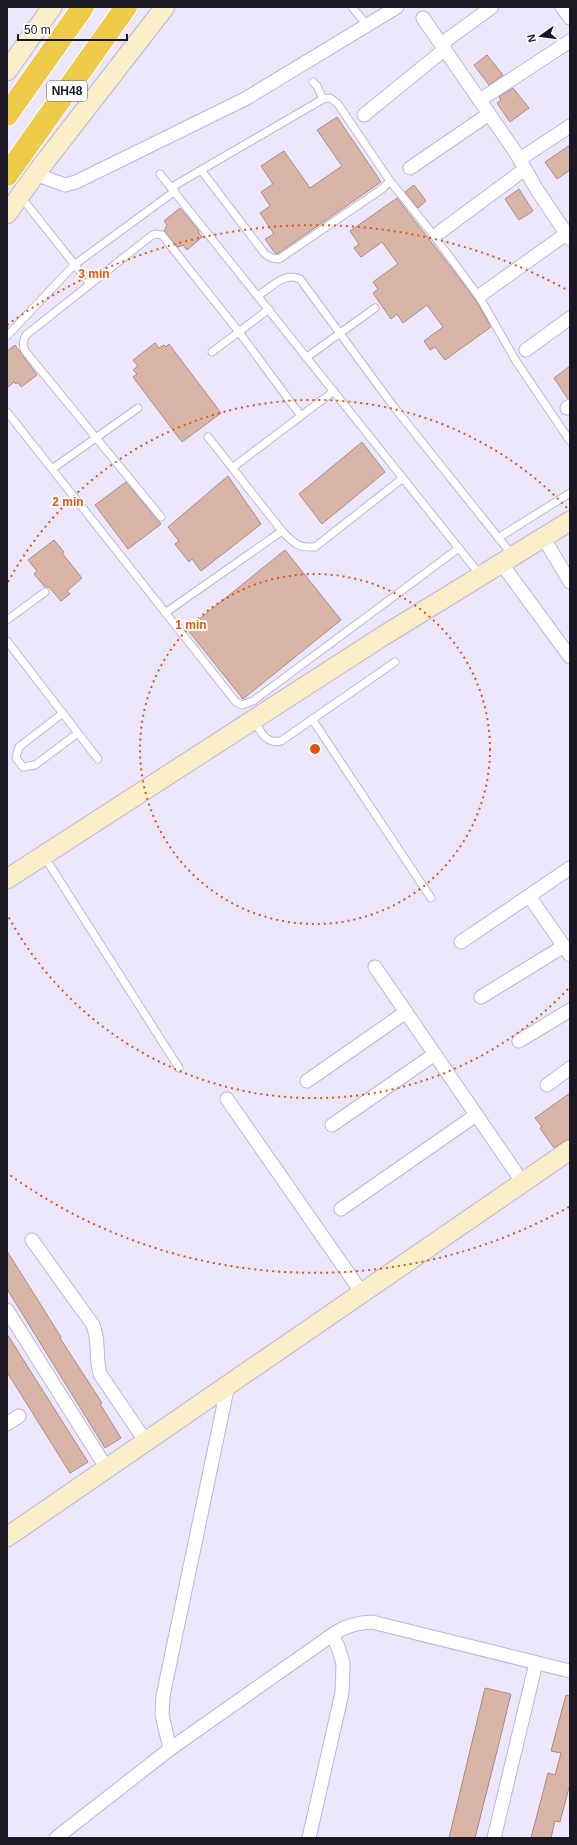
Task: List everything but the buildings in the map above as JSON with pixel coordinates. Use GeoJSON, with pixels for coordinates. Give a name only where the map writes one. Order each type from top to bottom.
{"type":"FeatureCollection","features":[{"type":"Feature","properties":{"kind":"highway","name":"NH48"},"geometry":{"type":"LineString","coordinates":[[7,115],[83,7]]}},
{"type":"Feature","properties":{"kind":"highway","name":"NH48"},"geometry":{"type":"LineString","coordinates":[[7,175],[126,7]]}},
{"type":"Feature","properties":{"kind":"street"},"geometry":{"type":"LineString","coordinates":[[7,71],[52,7]]}},
{"type":"Feature","properties":{"kind":"street"},"geometry":{"type":"LineString","coordinates":[[7,214],[35,174],[165,7]]}},
{"type":"Feature","properties":{"kind":"street"},"geometry":{"type":"LineString","coordinates":[[35,174],[65,185],[76,182],[245,99],[397,7]]}},
{"type":"Feature","properties":{"kind":"street"},"geometry":{"type":"LineString","coordinates":[[364,115],[492,7]]}},
{"type":"Feature","properties":{"kind":"street"},"geometry":{"type":"LineString","coordinates":[[562,7],[570,18]]}},
{"type":"Feature","properties":{"kind":"street"},"geometry":{"type":"LineString","coordinates":[[423,18],[480,100],[569,234],[482,294]]}},
{"type":"Feature","properties":{"kind":"street"},"geometry":{"type":"LineString","coordinates":[[480,100],[570,41]]}},
{"type":"Feature","properties":{"kind":"street"},"geometry":{"type":"LineString","coordinates":[[410,168],[489,114]]}},
{"type":"Feature","properties":{"kind":"street"},"geometry":{"type":"LineString","coordinates":[[440,232],[570,126]]}},
{"type":"Feature","properties":{"kind":"street"},"geometry":{"type":"LineString","coordinates":[[526,350],[570,318]]}},
{"type":"Feature","properties":{"kind":"street"},"geometry":{"type":"LineString","coordinates":[[7,880],[254,720],[570,521]]}},
{"type":"Feature","properties":{"kind":"street"},"geometry":{"type":"LineString","coordinates":[[543,538],[570,582]]}},
{"type":"Feature","properties":{"kind":"street"},"geometry":{"type":"LineString","coordinates":[[507,560],[570,657]]}},
{"type":"Feature","properties":{"kind":"street"},"geometry":{"type":"LineString","coordinates":[[461,942],[570,868]]}},
{"type":"Feature","properties":{"kind":"street"},"geometry":{"type":"LineString","coordinates":[[481,998],[566,945],[529,896]]}},
{"type":"Feature","properties":{"kind":"street"},"geometry":{"type":"LineString","coordinates":[[375,967],[523,1183]]}},
{"type":"Feature","properties":{"kind":"street"},"geometry":{"type":"LineString","coordinates":[[519,1041],[570,1010]]}},
{"type":"Feature","properties":{"kind":"street"},"geometry":{"type":"LineString","coordinates":[[306,1081],[406,1012]]}},
{"type":"Feature","properties":{"kind":"street"},"geometry":{"type":"LineString","coordinates":[[332,1125],[435,1054]]}},
{"type":"Feature","properties":{"kind":"street"},"geometry":{"type":"LineString","coordinates":[[547,1085],[570,1068]]}},
{"type":"Feature","properties":{"kind":"street"},"geometry":{"type":"LineString","coordinates":[[227,1099],[362,1293]]}},
{"type":"Feature","properties":{"kind":"street"},"geometry":{"type":"LineString","coordinates":[[341,1209],[476,1115]]}},
{"type":"Feature","properties":{"kind":"street"},"geometry":{"type":"LineString","coordinates":[[8,1534],[107,1469],[570,1150]]}},
{"type":"Feature","properties":{"kind":"street"},"geometry":{"type":"LineString","coordinates":[[32,1240],[93,1325],[98,1336],[97,1363],[100,1374],[146,1442]]}},
{"type":"Feature","properties":{"kind":"street"},"geometry":{"type":"LineString","coordinates":[[7,1310],[107,1469]]}},
{"type":"Feature","properties":{"kind":"street"},"geometry":{"type":"LineString","coordinates":[[170,1749],[162,1716],[163,1696],[228,1385]]}},
{"type":"Feature","properties":{"kind":"street"},"geometry":{"type":"LineString","coordinates":[[7,1424],[18,1416]]}},
{"type":"Feature","properties":{"kind":"street"},"geometry":{"type":"LineString","coordinates":[[56,1838],[170,1749],[342,1628],[355,1623],[372,1622],[570,1671]]}},
{"type":"Feature","properties":{"kind":"street"},"geometry":{"type":"LineString","coordinates":[[309,1838],[342,1692],[343,1663],[332,1635]]}},
{"type":"Feature","properties":{"kind":"street"},"geometry":{"type":"LineString","coordinates":[[494,1838],[536,1663]]}},
{"type":"Feature","properties":{"kind":"lane"},"geometry":{"type":"LineString","coordinates":[[352,7],[367,25]]}},
{"type":"Feature","properties":{"kind":"lane"},"geometry":{"type":"LineString","coordinates":[[313,82],[317,86],[323,99]]}},
{"type":"Feature","properties":{"kind":"lane"},"geometry":{"type":"LineString","coordinates":[[7,336],[74,265],[173,189],[201,170],[323,99],[330,98],[338,104],[390,181],[432,233],[480,298],[516,361],[570,441]]}},
{"type":"Feature","properties":{"kind":"lane"},"geometry":{"type":"LineString","coordinates":[[201,170],[265,254],[279,260],[382,189],[390,181]]}},
{"type":"Feature","properties":{"kind":"lane"},"geometry":{"type":"LineString","coordinates":[[160,174],[481,576]]}},
{"type":"Feature","properties":{"kind":"lane"},"geometry":{"type":"LineString","coordinates":[[20,196],[90,284]]}},
{"type":"Feature","properties":{"kind":"lane"},"geometry":{"type":"LineString","coordinates":[[161,517],[25,351],[23,346],[23,340],[26,335],[151,236],[155,234],[162,235],[239,332],[301,416]]}},
{"type":"Feature","properties":{"kind":"lane"},"geometry":{"type":"LineString","coordinates":[[258,296],[288,276],[295,276],[300,280],[394,407],[498,538],[507,560]]}},
{"type":"Feature","properties":{"kind":"lane"},"geometry":{"type":"LineString","coordinates":[[307,357],[375,308]]}},
{"type":"Feature","properties":{"kind":"lane"},"geometry":{"type":"LineString","coordinates":[[212,352],[269,309]]}},
{"type":"Feature","properties":{"kind":"lane"},"geometry":{"type":"LineString","coordinates":[[232,468],[334,391]]}},
{"type":"Feature","properties":{"kind":"lane"},"geometry":{"type":"LineString","coordinates":[[52,469],[138,408]]}},
{"type":"Feature","properties":{"kind":"lane"},"geometry":{"type":"LineString","coordinates":[[7,412],[236,702],[242,705],[247,704],[459,548]]}},
{"type":"Feature","properties":{"kind":"lane"},"geometry":{"type":"LineString","coordinates":[[208,437],[282,531],[295,545],[305,548],[315,547],[403,478]]}},
{"type":"Feature","properties":{"kind":"lane"},"geometry":{"type":"LineString","coordinates":[[498,538],[570,493]]}},
{"type":"Feature","properties":{"kind":"lane"},"geometry":{"type":"LineString","coordinates":[[165,612],[282,531]]}},
{"type":"Feature","properties":{"kind":"lane"},"geometry":{"type":"LineString","coordinates":[[7,620],[45,592]]}},
{"type":"Feature","properties":{"kind":"lane"},"geometry":{"type":"LineString","coordinates":[[7,641],[98,759]]}},
{"type":"Feature","properties":{"kind":"lane"},"geometry":{"type":"LineString","coordinates":[[254,720],[265,740],[273,743],[281,741],[395,662]]}},
{"type":"Feature","properties":{"kind":"lane"},"geometry":{"type":"LineString","coordinates":[[62,713],[19,747],[16,758],[23,767],[35,765],[78,733]]}},
{"type":"Feature","properties":{"kind":"lane"},"geometry":{"type":"LineString","coordinates":[[312,719],[431,898]]}},
{"type":"Feature","properties":{"kind":"lane"},"geometry":{"type":"LineString","coordinates":[[44,856],[179,1068]]}}]}
